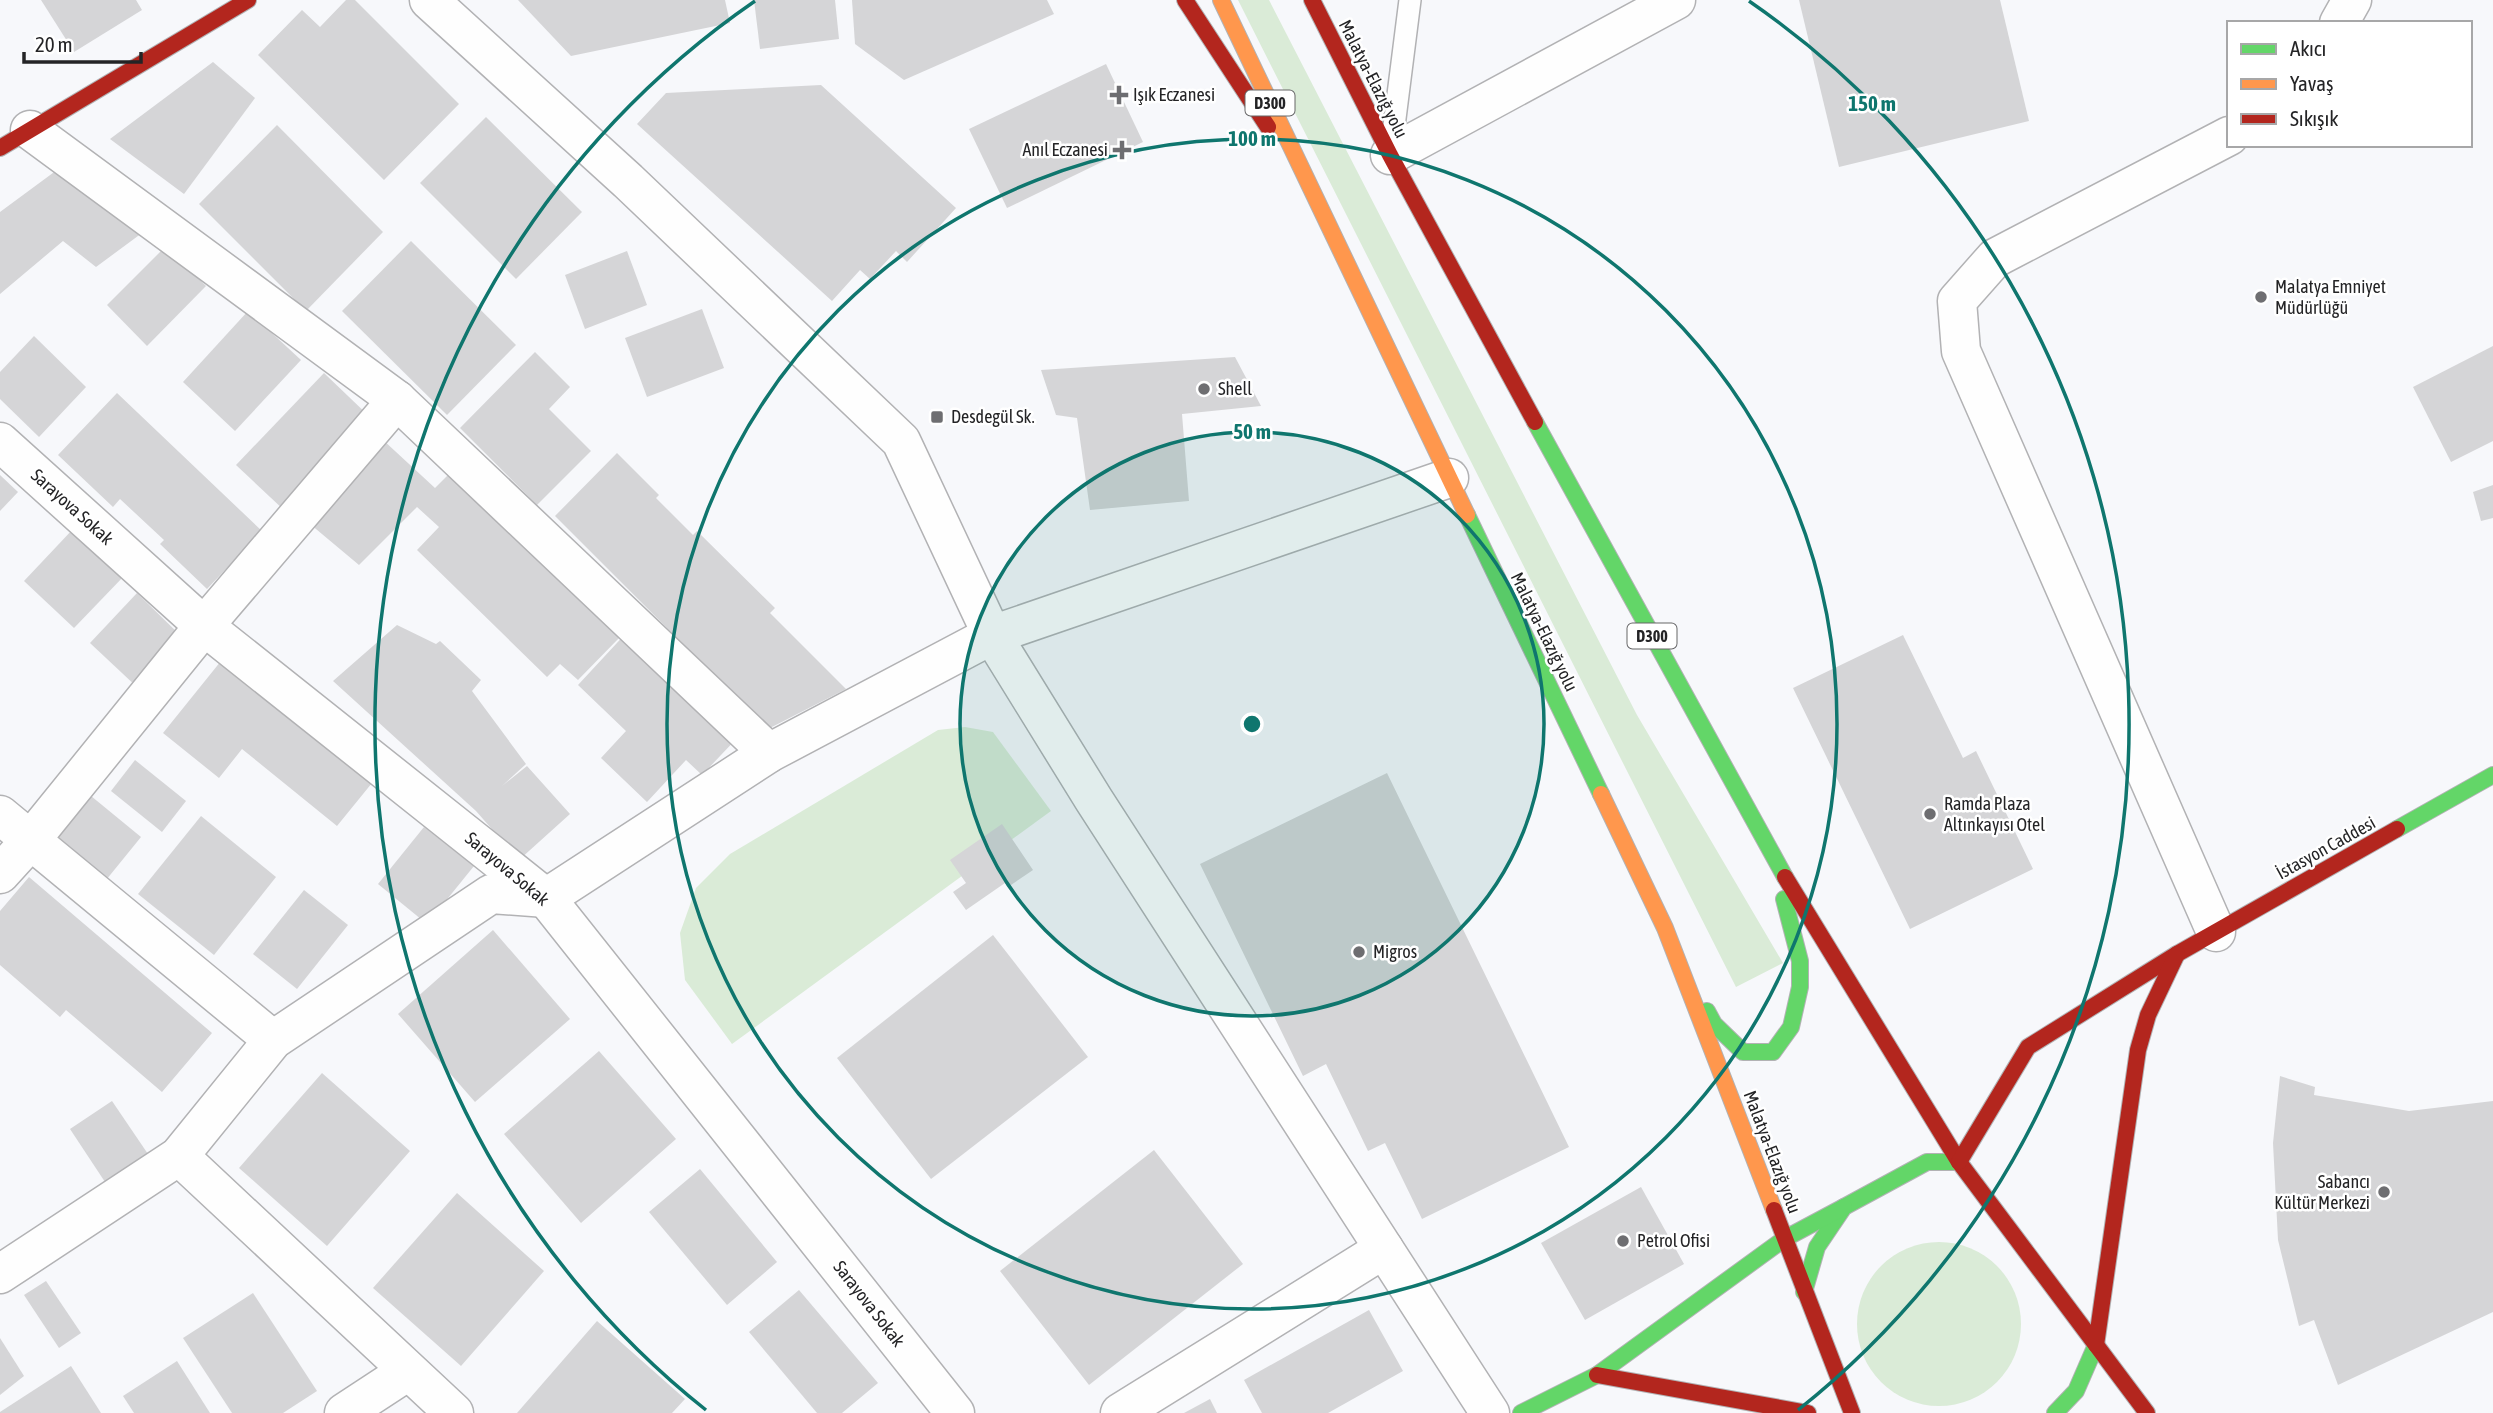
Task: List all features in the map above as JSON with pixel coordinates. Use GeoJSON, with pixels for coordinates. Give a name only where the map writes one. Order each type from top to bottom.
{"type":"FeatureCollection","features":[{"type":"Feature","properties":{"kind":"main road"},"geometry":{"type":"LineString","coordinates":[[15,139],[248,0]]}},
{"type":"Feature","properties":{"kind":"main road"},"geometry":{"type":"LineString","coordinates":[[1185,0],[1320,206]]}},
{"type":"Feature","properties":{"kind":"main road","name":"Malatya-Elazığ yolu"},"geometry":{"type":"LineString","coordinates":[[1221,0],[1665,928],[1852,1413]]}},
{"type":"Feature","properties":{"kind":"main road","name":"Malatya-Elazığ yolu"},"geometry":{"type":"LineString","coordinates":[[1312,0],[1390,155],[1771,855],[1959,1162],[2096,1345]]}},
{"type":"Feature","properties":{"kind":"main road"},"geometry":{"type":"LineString","coordinates":[[1330,0],[1362,100]]}},
{"type":"Feature","properties":{"kind":"main road","name":"İstasyon Caddesi"},"geometry":{"type":"LineString","coordinates":[[1959,1162],[2028,1047],[2177,954],[2493,775]]}},
{"type":"Feature","properties":{"kind":"main road"},"geometry":{"type":"LineString","coordinates":[[1665,928],[1714,1024],[1743,1052],[1773,1052],[1791,1027],[1800,987],[1800,961],[1771,855]]}},
{"type":"Feature","properties":{"kind":"main road"},"geometry":{"type":"LineString","coordinates":[[2070,1413],[2076,1391],[2096,1345],[2138,1050],[2148,1015],[2177,954]]}},
{"type":"Feature","properties":{"kind":"main road"},"geometry":{"type":"LineString","coordinates":[[1521,1413],[1597,1375],[1784,1239],[1927,1163],[1959,1162]]}},
{"type":"Feature","properties":{"kind":"main road"},"geometry":{"type":"LineString","coordinates":[[1804,1293],[1818,1247],[1844,1207]]}},
{"type":"Feature","properties":{"kind":"main road"},"geometry":{"type":"LineString","coordinates":[[2096,1345],[2147,1413]]}},
{"type":"Feature","properties":{"kind":"main road"},"geometry":{"type":"LineString","coordinates":[[1597,1375],[1808,1413]]}},
{"type":"Feature","properties":{"kind":"main road"},"geometry":{"type":"LineString","coordinates":[[2055,1413],[2076,1391]]}},
{"type":"Feature","properties":{"kind":"street"},"geometry":{"type":"LineString","coordinates":[[429,0],[628,181],[901,441],[992,635],[1094,800],[1490,1413]]}},
{"type":"Feature","properties":{"kind":"street"},"geometry":{"type":"LineString","coordinates":[[1390,155],[1676,0]]}},
{"type":"Feature","properties":{"kind":"street"},"geometry":{"type":"LineString","coordinates":[[2340,21],[2353,0]]}},
{"type":"Feature","properties":{"kind":"street"},"geometry":{"type":"LineString","coordinates":[[2216,932],[1961,351],[1957,301],[1994,258],[2227,137]]}},
{"type":"Feature","properties":{"kind":"street"},"geometry":{"type":"LineString","coordinates":[[15,139],[397,400],[769,753]]}},
{"type":"Feature","properties":{"kind":"street"},"geometry":{"type":"LineString","coordinates":[[0,874],[30,841],[204,626],[397,400]]}},
{"type":"Feature","properties":{"kind":"street","name":"Sarayova Sokak"},"geometry":{"type":"LineString","coordinates":[[0,442],[204,626],[546,898],[955,1413]]}},
{"type":"Feature","properties":{"kind":"street"},"geometry":{"type":"LineString","coordinates":[[0,1274],[179,1156],[273,1040],[491,894],[546,898],[769,753],[992,635],[1449,478]]}},
{"type":"Feature","properties":{"kind":"street"},"geometry":{"type":"LineString","coordinates":[[0,815],[273,1040]]}},
{"type":"Feature","properties":{"kind":"street"},"geometry":{"type":"LineString","coordinates":[[179,1156],[454,1413]]}},
{"type":"Feature","properties":{"kind":"street"},"geometry":{"type":"LineString","coordinates":[[1120,1413],[1384,1249]]}},
{"type":"Feature","properties":{"kind":"street"},"geometry":{"type":"LineString","coordinates":[[344,1413],[408,1371]]}},
{"type":"Feature","properties":{"kind":"lane"},"geometry":{"type":"LineString","coordinates":[[1390,155],[1410,0]]}},
{"type":"Feature","properties":{"kind":"green space"},"geometry":{"type":"Polygon","coordinates":[[[1238,0],[1269,0],[1637,715],[1783,963],[1736,987],[1238,0]]]}},
{"type":"Feature","properties":{"kind":"green space"},"geometry":{"type":"Polygon","coordinates":[[[965,727],[993,732],[1051,811],[732,1044],[685,980],[680,933],[696,888],[730,854],[938,730],[965,727]]]}},
{"type":"Feature","properties":{"kind":"green space"},"geometry":{"type":"Polygon","coordinates":[[[1939,1242],[1970,1249],[1997,1266],[2014,1293],[2021,1324],[2014,1355],[1997,1382],[1970,1399],[1939,1406],[1908,1399],[1881,1382],[1864,1355],[1857,1324],[1864,1293],[1881,1266],[1908,1249],[1939,1242]]]}},
{"type":"Feature","properties":{"kind":"building"},"geometry":{"type":"Polygon","coordinates":[[[41,0],[136,0],[142,10],[74,52],[41,0]]]}},
{"type":"Feature","properties":{"kind":"building"},"geometry":{"type":"Polygon","coordinates":[[[346,0],[355,0],[459,104],[384,180],[258,55],[302,10],[320,27],[346,0]]]}},
{"type":"Feature","properties":{"kind":"building"},"geometry":{"type":"Polygon","coordinates":[[[518,0],[725,0],[730,23],[571,56],[518,0]]]}},
{"type":"Feature","properties":{"kind":"building"},"geometry":{"type":"Polygon","coordinates":[[[754,0],[835,0],[839,39],[760,49],[754,0]]]}},
{"type":"Feature","properties":{"kind":"building"},"geometry":{"type":"Polygon","coordinates":[[[852,0],[1047,0],[1054,14],[904,80],[855,44],[852,0]]]}},
{"type":"Feature","properties":{"kind":"building"},"geometry":{"type":"Polygon","coordinates":[[[1799,0],[2000,0],[2029,121],[1839,167],[1799,0]]]}},
{"type":"Feature","properties":{"kind":"building"},"geometry":{"type":"Polygon","coordinates":[[[213,62],[255,98],[184,194],[110,139],[213,62]]]}},
{"type":"Feature","properties":{"kind":"building"},"geometry":{"type":"Polygon","coordinates":[[[1106,64],[1143,142],[1007,208],[969,129],[1106,64]]]}},
{"type":"Feature","properties":{"kind":"building"},"geometry":{"type":"Polygon","coordinates":[[[821,85],[956,208],[907,262],[896,251],[870,279],[860,270],[832,301],[637,124],[666,93],[821,85]]]}},
{"type":"Feature","properties":{"kind":"building"},"geometry":{"type":"Polygon","coordinates":[[[486,117],[582,212],[516,279],[420,183],[486,117]]]}},
{"type":"Feature","properties":{"kind":"building"},"geometry":{"type":"Polygon","coordinates":[[[277,125],[383,232],[306,311],[199,204],[277,125]]]}},
{"type":"Feature","properties":{"kind":"building"},"geometry":{"type":"Polygon","coordinates":[[[61,167],[142,233],[96,267],[63,241],[0,294],[0,212],[61,167]]]}},
{"type":"Feature","properties":{"kind":"building"},"geometry":{"type":"Polygon","coordinates":[[[411,241],[516,345],[447,415],[342,311],[411,241]]]}},
{"type":"Feature","properties":{"kind":"building"},"geometry":{"type":"Polygon","coordinates":[[[166,246],[206,286],[147,346],[107,305],[166,246]]]}},
{"type":"Feature","properties":{"kind":"building"},"geometry":{"type":"Polygon","coordinates":[[[627,251],[647,305],[585,329],[565,275],[627,251]]]}},
{"type":"Feature","properties":{"kind":"building"},"geometry":{"type":"Polygon","coordinates":[[[702,309],[724,368],[647,397],[625,338],[702,309]]]}},
{"type":"Feature","properties":{"kind":"building"},"geometry":{"type":"Polygon","coordinates":[[[248,311],[301,360],[235,431],[183,382],[248,311]]]}},
{"type":"Feature","properties":{"kind":"building"},"geometry":{"type":"Polygon","coordinates":[[[34,336],[86,387],[39,437],[0,399],[0,372],[34,336]]]}},
{"type":"Feature","properties":{"kind":"building"},"geometry":{"type":"Polygon","coordinates":[[[2493,346],[2493,441],[2451,462],[2413,387],[2493,346]]]}},
{"type":"Feature","properties":{"kind":"building"},"geometry":{"type":"Polygon","coordinates":[[[535,352],[570,387],[549,409],[591,451],[537,505],[460,428],[535,352]]]}},
{"type":"Feature","properties":{"kind":"building"},"geometry":{"type":"Polygon","coordinates":[[[1235,357],[1261,406],[1182,414],[1189,501],[1090,510],[1077,418],[1056,415],[1041,370],[1235,357]]]}},
{"type":"Feature","properties":{"kind":"building"},"geometry":{"type":"Polygon","coordinates":[[[324,373],[372,419],[285,511],[236,465],[324,373]]]}},
{"type":"Feature","properties":{"kind":"building"},"geometry":{"type":"Polygon","coordinates":[[[117,393],[262,531],[207,589],[160,544],[164,540],[120,499],[113,507],[58,455],[117,393]]]}},
{"type":"Feature","properties":{"kind":"building"},"geometry":{"type":"Polygon","coordinates":[[[382,439],[435,488],[451,472],[621,636],[578,680],[560,664],[547,677],[417,550],[439,527],[417,507],[359,565],[310,524],[382,439]]]}},
{"type":"Feature","properties":{"kind":"building"},"geometry":{"type":"Polygon","coordinates":[[[617,453],[659,495],[656,498],[693,535],[697,531],[775,608],[770,613],[846,689],[768,729],[555,516],[617,453]]]}},
{"type":"Feature","properties":{"kind":"building"},"geometry":{"type":"Polygon","coordinates":[[[0,475],[18,492],[0,511],[0,475]]]}},
{"type":"Feature","properties":{"kind":"building"},"geometry":{"type":"Polygon","coordinates":[[[2493,485],[2493,518],[2481,521],[2473,492],[2493,485]]]}},
{"type":"Feature","properties":{"kind":"building"},"geometry":{"type":"Polygon","coordinates":[[[74,528],[124,576],[74,628],[24,581],[74,528]]]}},
{"type":"Feature","properties":{"kind":"building"},"geometry":{"type":"Polygon","coordinates":[[[137,593],[184,639],[138,688],[90,643],[137,593]]]}},
{"type":"Feature","properties":{"kind":"building"},"geometry":{"type":"Polygon","coordinates":[[[397,625],[436,644],[440,641],[481,680],[472,691],[526,764],[502,786],[527,766],[570,814],[519,860],[476,811],[333,681],[397,625]]]}},
{"type":"Feature","properties":{"kind":"building"},"geometry":{"type":"Polygon","coordinates":[[[629,630],[740,735],[702,775],[686,760],[647,802],[601,758],[626,731],[578,685],[629,630]]]}},
{"type":"Feature","properties":{"kind":"building","name":"Ramda Plaza Altınkayısı Otel"},"geometry":{"type":"Polygon","coordinates":[[[1903,635],[1963,758],[1976,751],[2033,869],[1910,929],[1793,688],[1903,635]]]}},
{"type":"Feature","properties":{"kind":"building"},"geometry":{"type":"Polygon","coordinates":[[[221,661],[372,783],[337,826],[242,749],[219,778],[163,733],[221,661]]]}},
{"type":"Feature","properties":{"kind":"building"},"geometry":{"type":"Polygon","coordinates":[[[135,760],[186,801],[162,832],[111,791],[135,760]]]}},
{"type":"Feature","properties":{"kind":"building","name":"Migros"},"geometry":{"type":"Polygon","coordinates":[[[1387,773],[1569,1147],[1422,1219],[1385,1143],[1368,1151],[1326,1064],[1303,1076],[1200,864],[1387,773]]]}},
{"type":"Feature","properties":{"kind":"building"},"geometry":{"type":"Polygon","coordinates":[[[91,796],[141,837],[102,885],[52,844],[91,796]]]}},
{"type":"Feature","properties":{"kind":"building"},"geometry":{"type":"Polygon","coordinates":[[[201,816],[276,877],[214,955],[138,894],[201,816]]]}},
{"type":"Feature","properties":{"kind":"building"},"geometry":{"type":"Polygon","coordinates":[[[1002,824],[1033,870],[1008,887],[1005,883],[966,910],[953,892],[966,883],[950,860],[1002,824]]]}},
{"type":"Feature","properties":{"kind":"building"},"geometry":{"type":"Polygon","coordinates":[[[424,827],[474,866],[427,924],[378,884],[424,827]]]}},
{"type":"Feature","properties":{"kind":"building"},"geometry":{"type":"Polygon","coordinates":[[[29,877],[212,1033],[162,1092],[66,1010],[60,1017],[0,965],[0,911],[29,877]]]}},
{"type":"Feature","properties":{"kind":"building"},"geometry":{"type":"Polygon","coordinates":[[[304,890],[348,925],[297,989],[253,954],[304,890]]]}},
{"type":"Feature","properties":{"kind":"building"},"geometry":{"type":"Polygon","coordinates":[[[493,930],[570,1019],[475,1102],[398,1014],[493,930]]]}},
{"type":"Feature","properties":{"kind":"building"},"geometry":{"type":"Polygon","coordinates":[[[993,935],[1088,1057],[931,1179],[837,1058],[993,935]]]}},
{"type":"Feature","properties":{"kind":"building"},"geometry":{"type":"Polygon","coordinates":[[[599,1051],[676,1139],[581,1223],[504,1134],[599,1051]]]}},
{"type":"Feature","properties":{"kind":"building"},"geometry":{"type":"Polygon","coordinates":[[[322,1073],[410,1151],[327,1246],[239,1168],[322,1073]]]}},
{"type":"Feature","properties":{"kind":"building","name":"Sabancı Kültür Merkezi"},"geometry":{"type":"Polygon","coordinates":[[[2280,1076],[2315,1087],[2314,1095],[2409,1111],[2493,1101],[2493,1312],[2338,1385],[2314,1320],[2299,1326],[2278,1240],[2273,1143],[2280,1076]]]}},
{"type":"Feature","properties":{"kind":"building"},"geometry":{"type":"Polygon","coordinates":[[[112,1101],[150,1157],[107,1185],[70,1129],[112,1101]]]}},
{"type":"Feature","properties":{"kind":"building"},"geometry":{"type":"Polygon","coordinates":[[[1154,1150],[1243,1264],[1089,1385],[1000,1271],[1154,1150]]]}},
{"type":"Feature","properties":{"kind":"building"},"geometry":{"type":"Polygon","coordinates":[[[700,1169],[777,1262],[727,1305],[649,1212],[700,1169]]]}},
{"type":"Feature","properties":{"kind":"building"},"geometry":{"type":"Polygon","coordinates":[[[1641,1187],[1684,1264],[1585,1320],[1541,1243],[1641,1187]]]}},
{"type":"Feature","properties":{"kind":"building"},"geometry":{"type":"Polygon","coordinates":[[[457,1193],[544,1271],[461,1366],[373,1288],[457,1193]]]}},
{"type":"Feature","properties":{"kind":"building"},"geometry":{"type":"Polygon","coordinates":[[[46,1281],[81,1333],[59,1348],[24,1295],[46,1281]]]}},
{"type":"Feature","properties":{"kind":"building"},"geometry":{"type":"Polygon","coordinates":[[[799,1290],[878,1383],[842,1413],[817,1413],[749,1332],[799,1290]]]}},
{"type":"Feature","properties":{"kind":"building"},"geometry":{"type":"Polygon","coordinates":[[[253,1293],[317,1391],[283,1413],[232,1413],[183,1338],[253,1293]]]}},
{"type":"Feature","properties":{"kind":"building"},"geometry":{"type":"Polygon","coordinates":[[[1369,1310],[1403,1371],[1328,1413],[1262,1413],[1244,1380],[1369,1310]]]}},
{"type":"Feature","properties":{"kind":"building"},"geometry":{"type":"Polygon","coordinates":[[[597,1321],[685,1399],[672,1413],[517,1413],[597,1321]]]}},
{"type":"Feature","properties":{"kind":"building"},"geometry":{"type":"Polygon","coordinates":[[[0,1338],[24,1376],[0,1395],[0,1338]]]}},
{"type":"Feature","properties":{"kind":"building"},"geometry":{"type":"Polygon","coordinates":[[[177,1361],[210,1413],[134,1413],[123,1396],[177,1361]]]}},
{"type":"Feature","properties":{"kind":"building"},"geometry":{"type":"Polygon","coordinates":[[[71,1366],[101,1413],[0,1413],[0,1412],[71,1366]]]}},
{"type":"Feature","properties":{"kind":"building"},"geometry":{"type":"Polygon","coordinates":[[[1210,1399],[1217,1413],[1184,1413],[1210,1399]]]}},
{"type":"Feature","properties":{"kind":"traffic: fast"},"geometry":{"type":"LineString","coordinates":[[1535,422],[1785,877]]}},
{"type":"Feature","properties":{"kind":"traffic: fast"},"geometry":{"type":"LineString","coordinates":[[1467,515],[1601,794]]}},
{"type":"Feature","properties":{"kind":"traffic: fast"},"geometry":{"type":"LineString","coordinates":[[2397,829],[2493,775]]}},
{"type":"Feature","properties":{"kind":"traffic: fast"},"geometry":{"type":"LineString","coordinates":[[1707,1011],[1714,1024],[1743,1052],[1773,1052],[1791,1027],[1800,987],[1800,961],[1784,899]]}},
{"type":"Feature","properties":{"kind":"traffic: fast"},"geometry":{"type":"LineString","coordinates":[[1804,1292],[1817,1247],[1844,1207],[1927,1162],[1959,1162]]}},
{"type":"Feature","properties":{"kind":"traffic: fast"},"geometry":{"type":"LineString","coordinates":[[1521,1413],[1597,1375],[1784,1239],[1844,1207]]}},
{"type":"Feature","properties":{"kind":"traffic: fast"},"geometry":{"type":"LineString","coordinates":[[2055,1413],[2076,1391],[2096,1345]]}},
{"type":"Feature","properties":{"kind":"traffic: slow"},"geometry":{"type":"LineString","coordinates":[[1221,0],[1467,515]]}},
{"type":"Feature","properties":{"kind":"traffic: slow"},"geometry":{"type":"LineString","coordinates":[[1601,794],[1665,928],[1774,1210]]}},
{"type":"Feature","properties":{"kind":"traffic: jam"},"geometry":{"type":"LineString","coordinates":[[0,148],[248,0]]}},
{"type":"Feature","properties":{"kind":"traffic: jam"},"geometry":{"type":"LineString","coordinates":[[1185,0],[1268,127]]}},
{"type":"Feature","properties":{"kind":"traffic: jam"},"geometry":{"type":"LineString","coordinates":[[1312,0],[1390,155],[1535,422]]}},
{"type":"Feature","properties":{"kind":"traffic: jam"},"geometry":{"type":"LineString","coordinates":[[1959,1162],[2028,1047],[2177,954],[2397,829]]}},
{"type":"Feature","properties":{"kind":"traffic: jam"},"geometry":{"type":"LineString","coordinates":[[1785,877],[1959,1162],[2147,1413]]}},
{"type":"Feature","properties":{"kind":"traffic: jam"},"geometry":{"type":"LineString","coordinates":[[2096,1345],[2138,1050],[2148,1015],[2177,954]]}},
{"type":"Feature","properties":{"kind":"traffic: jam"},"geometry":{"type":"LineString","coordinates":[[1774,1210],[1852,1413]]}},
{"type":"Feature","properties":{"kind":"traffic: jam"},"geometry":{"type":"LineString","coordinates":[[1597,1375],[1808,1413]]}},
{"type":"Feature","properties":{"kind":"place","name":"Işık Eczanesi"},"geometry":{"type":"Point","coordinates":[1119,95]}},
{"type":"Feature","properties":{"kind":"place","name":"Anıl Eczanesi"},"geometry":{"type":"Point","coordinates":[1122,150]}},
{"type":"Feature","properties":{"kind":"place","name":"Malatya Emniyet Müdürlüğü"},"geometry":{"type":"Point","coordinates":[2261,297]}},
{"type":"Feature","properties":{"kind":"place","name":"Shell"},"geometry":{"type":"Point","coordinates":[1204,389]}},
{"type":"Feature","properties":{"kind":"place","name":"Desdegül Sk."},"geometry":{"type":"Point","coordinates":[937,417]}},
{"type":"Feature","properties":{"kind":"place","name":"Ramda Plaza Altınkayısı Otel"},"geometry":{"type":"Point","coordinates":[1930,814]}},
{"type":"Feature","properties":{"kind":"place","name":"Migros"},"geometry":{"type":"Point","coordinates":[1359,952]}},
{"type":"Feature","properties":{"kind":"place","name":"Sabancı Kültür Merkezi"},"geometry":{"type":"Point","coordinates":[2384,1192]}},
{"type":"Feature","properties":{"kind":"place","name":"Petrol Ofisi"},"geometry":{"type":"Point","coordinates":[1623,1241]}}]}
